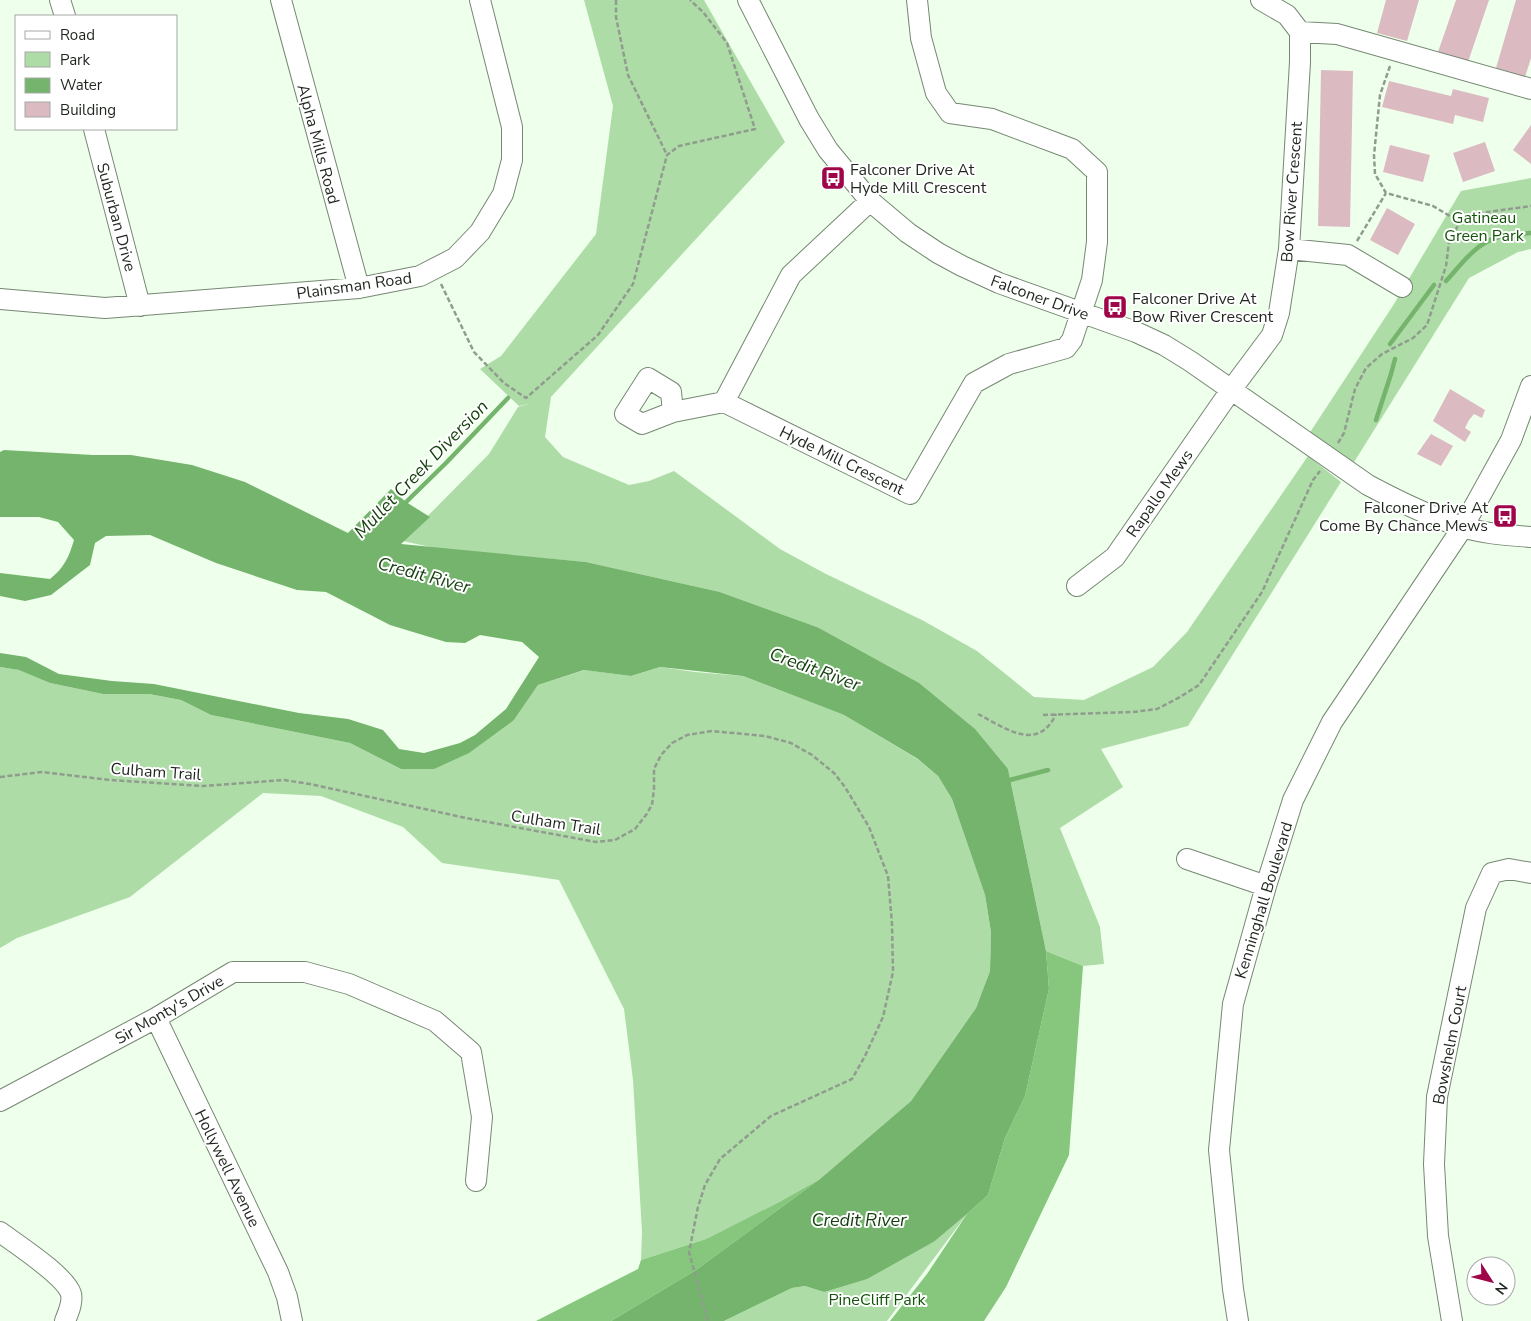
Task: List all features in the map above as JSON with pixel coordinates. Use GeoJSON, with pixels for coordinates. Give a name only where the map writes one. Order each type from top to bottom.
{"type":"FeatureCollection","features":[{"type":"Feature","properties":{"kind":"street"},"geometry":{"type":"LineString","coordinates":[[60,0],[65,15]]}},
{"type":"Feature","properties":{"kind":"street","name":"Alpha Mills Road"},"geometry":{"type":"LineString","coordinates":[[281,0],[358,288]]}},
{"type":"Feature","properties":{"kind":"street","name":"Plainsman Road"},"geometry":{"type":"LineString","coordinates":[[0,300],[106,308],[358,288],[420,276],[455,258],[480,232],[503,194],[512,160],[512,127],[480,0]]}},
{"type":"Feature","properties":{"kind":"street","name":"Falconer Drive"},"geometry":{"type":"LineString","coordinates":[[748,0],[809,119],[828,150],[870,201],[908,233],[962,266],[999,283],[1136,332],[1164,345],[1190,361],[1368,485],[1397,501],[1463,527],[1531,537]]}},
{"type":"Feature","properties":{"kind":"street"},"geometry":{"type":"LineString","coordinates":[[917,0],[921,38],[936,93],[950,113],[992,119],[1072,149],[1097,172],[1097,242],[1092,280],[1081,312]]}},
{"type":"Feature","properties":{"kind":"street"},"geometry":{"type":"LineString","coordinates":[[1260,0],[1287,15],[1300,32],[1338,34],[1531,89]]}},
{"type":"Feature","properties":{"kind":"street","name":"Bow River Crescent"},"geometry":{"type":"LineString","coordinates":[[1231,390],[1272,335],[1279,313],[1289,249],[1300,62],[1300,32]]}},
{"type":"Feature","properties":{"kind":"street","name":"Suburban Drive"},"geometry":{"type":"LineString","coordinates":[[94,130],[140,306]]}},
{"type":"Feature","properties":{"kind":"street"},"geometry":{"type":"LineString","coordinates":[[673,412],[724,402],[791,274],[870,201]]}},
{"type":"Feature","properties":{"kind":"street"},"geometry":{"type":"LineString","coordinates":[[1289,249],[1348,254],[1402,287]]}},
{"type":"Feature","properties":{"kind":"street","name":"Hyde Mill Crescent"},"geometry":{"type":"LineString","coordinates":[[724,402],[910,494],[974,383],[1009,364],[1066,348],[1072,340],[1081,312]]}},
{"type":"Feature","properties":{"kind":"street","name":"Kenninghall Boulevard"},"geometry":{"type":"LineString","coordinates":[[1238,1321],[1233,1289],[1220,1150],[1232,1004],[1266,886],[1293,800],[1332,722],[1463,527],[1511,440],[1531,386]]}},
{"type":"Feature","properties":{"kind":"street","name":"Rapallo Mews"},"geometry":{"type":"LineString","coordinates":[[1077,586],[1115,557],[1231,390]]}},
{"type":"Feature","properties":{"kind":"street"},"geometry":{"type":"LineString","coordinates":[[1187,859],[1266,886]]}},
{"type":"Feature","properties":{"kind":"street","name":"Bowshelm Court"},"geometry":{"type":"LineString","coordinates":[[1452,1321],[1438,1236],[1434,1164],[1437,1097],[1476,908],[1492,873],[1509,869],[1531,873]]}},
{"type":"Feature","properties":{"kind":"street","name":"Sir Monty's Drive"},"geometry":{"type":"LineString","coordinates":[[0,1101],[156,1018],[233,972],[305,972],[348,984],[435,1021],[471,1052],[482,1117],[476,1181]]}},
{"type":"Feature","properties":{"kind":"street","name":"Hollywell Avenue"},"geometry":{"type":"LineString","coordinates":[[156,1018],[278,1272],[287,1297],[292,1321]]}},
{"type":"Feature","properties":{"kind":"street"},"geometry":{"type":"LineString","coordinates":[[0,1232],[59,1276],[71,1293],[71,1304],[65,1321]]}},
{"type":"Feature","properties":{"kind":"path"},"geometry":{"type":"LineString","coordinates":[[616,0],[616,17],[628,75],[667,155]]}},
{"type":"Feature","properties":{"kind":"path"},"geometry":{"type":"LineString","coordinates":[[434,269],[474,352],[504,383],[526,398],[598,335],[633,284],[667,155],[679,146],[755,129],[727,43],[703,12],[690,0]]}},
{"type":"Feature","properties":{"kind":"path"},"geometry":{"type":"LineString","coordinates":[[1395,51],[1380,95],[1374,154],[1375,174],[1386,193],[1433,206],[1460,222]]}},
{"type":"Feature","properties":{"kind":"path"},"geometry":{"type":"LineString","coordinates":[[1348,254],[1386,193]]}},
{"type":"Feature","properties":{"kind":"path"},"geometry":{"type":"LineString","coordinates":[[1043,715],[1133,712],[1157,709],[1199,685],[1262,592],[1313,480],[1344,433],[1355,388],[1366,368],[1382,354],[1412,338],[1427,325],[1446,266],[1449,242],[1460,222],[1488,212],[1531,206]]}},
{"type":"Feature","properties":{"kind":"path"},"geometry":{"type":"LineString","coordinates":[[978,714],[1020,734],[1032,735],[1043,731],[1052,724],[1056,714]]}},
{"type":"Feature","properties":{"kind":"path","name":"Culham Trail"},"geometry":{"type":"LineString","coordinates":[[0,777],[42,772],[110,780],[203,786],[284,780],[466,818],[596,842],[615,840],[635,829],[652,805],[654,769],[661,755],[672,743],[687,735],[712,731],[764,736],[791,743],[812,755],[834,772],[844,787],[869,827],[888,876],[893,972],[883,1017],[865,1056],[852,1078],[771,1116],[720,1159],[705,1185],[698,1207],[689,1252],[708,1321]]}},
{"type":"Feature","properties":{"kind":"green space"},"geometry":{"type":"Polygon","coordinates":[[[584,0],[704,0],[785,142],[551,397],[545,437],[563,457],[629,485],[649,481],[674,471],[780,549],[826,574],[922,620],[977,651],[1034,697],[1084,700],[1153,667],[1187,632],[1308,456],[1341,482],[1188,726],[1101,749],[1123,787],[1060,828],[1100,927],[1104,964],[1083,966],[1046,951],[1008,769],[817,627],[720,592],[586,562],[439,549],[403,541],[489,454],[518,407],[528,404],[519,406],[480,369],[501,356],[596,234],[613,106],[584,0]]]}},
{"type":"Feature","properties":{"kind":"green space","name":"Gatineau Green Park"},"geometry":{"type":"Polygon","coordinates":[[[1531,178],[1531,249],[1518,252],[1469,278],[1351,467],[1307,437],[1394,304],[1461,191],[1531,178]]]}},
{"type":"Feature","properties":{"kind":"green space"},"geometry":{"type":"Polygon","coordinates":[[[0,667],[20,670],[50,683],[103,694],[149,694],[181,700],[211,715],[350,743],[401,769],[514,720],[538,685],[585,670],[631,676],[660,667],[743,676],[844,715],[919,760],[938,776],[952,799],[985,895],[991,932],[990,971],[976,1008],[911,1101],[820,1179],[706,1239],[641,1260],[642,1232],[633,1080],[624,1009],[559,880],[442,863],[403,827],[321,796],[263,793],[130,897],[17,938],[0,948],[0,667]]]}},
{"type":"Feature","properties":{"kind":"green space","name":"PineCliff Park"},"geometry":{"type":"Polygon","coordinates":[[[967,1214],[887,1321],[724,1321],[792,1288],[805,1286],[824,1292],[935,1241],[967,1214]]]}},
{"type":"Feature","properties":{"kind":"shaded area"},"geometry":{"type":"Polygon","coordinates":[[[1046,951],[1083,966],[1069,1155],[1006,1287],[984,1321],[890,1321],[927,1274],[967,1214],[988,1195],[1005,1138],[1025,1096],[1049,989],[1046,951]]]}},
{"type":"Feature","properties":{"kind":"shaded area"},"geometry":{"type":"Polygon","coordinates":[[[820,1179],[696,1270],[611,1321],[536,1321],[638,1269],[641,1260],[706,1239],[820,1179]]]}},
{"type":"Feature","properties":{"kind":"water","name":"Credit River"},"geometry":{"type":"Polygon","coordinates":[[[4,450],[131,455],[192,465],[245,482],[348,533],[391,489],[406,502],[430,517],[401,544],[586,562],[720,592],[817,627],[919,683],[975,729],[1008,769],[1046,951],[1049,989],[1025,1096],[1005,1138],[988,1195],[935,1241],[867,1279],[824,1292],[805,1286],[792,1288],[724,1321],[611,1321],[696,1270],[820,1179],[911,1101],[976,1008],[990,971],[991,932],[985,895],[952,799],[938,776],[918,759],[844,715],[743,676],[660,667],[631,676],[584,670],[538,685],[514,720],[469,753],[434,769],[401,769],[350,743],[211,715],[181,700],[149,694],[103,694],[50,683],[19,670],[0,667],[0,653],[26,657],[59,674],[154,684],[299,713],[348,719],[383,730],[399,749],[424,753],[460,743],[475,735],[506,709],[539,657],[522,642],[480,635],[465,643],[446,642],[390,625],[326,592],[297,590],[216,563],[150,535],[106,536],[95,543],[90,565],[51,595],[25,601],[0,596],[0,573],[50,579],[65,562],[74,540],[58,522],[39,517],[0,517],[0,452],[4,450]]]}},
{"type":"Feature","properties":{"kind":"building"},"geometry":{"type":"Polygon","coordinates":[[[1386,0],[1419,0],[1407,41],[1377,33],[1386,0]]]}},
{"type":"Feature","properties":{"kind":"building"},"geometry":{"type":"Polygon","coordinates":[[[1456,0],[1489,0],[1468,62],[1438,52],[1456,0]]]}},
{"type":"Feature","properties":{"kind":"building"},"geometry":{"type":"Polygon","coordinates":[[[1516,0],[1531,0],[1531,58],[1525,77],[1496,68],[1516,0]]]}},
{"type":"Feature","properties":{"kind":"building"},"geometry":{"type":"Polygon","coordinates":[[[1321,70],[1353,71],[1350,227],[1318,226],[1321,70]]]}},
{"type":"Feature","properties":{"kind":"building"},"geometry":{"type":"Polygon","coordinates":[[[1389,81],[1451,96],[1453,89],[1489,98],[1483,122],[1455,115],[1453,124],[1382,107],[1389,81]]]}},
{"type":"Feature","properties":{"kind":"building"},"geometry":{"type":"Polygon","coordinates":[[[1531,125],[1531,164],[1513,150],[1531,125]]]}},
{"type":"Feature","properties":{"kind":"building"},"geometry":{"type":"Polygon","coordinates":[[[1485,142],[1495,171],[1463,182],[1453,153],[1485,142]]]}},
{"type":"Feature","properties":{"kind":"building"},"geometry":{"type":"Polygon","coordinates":[[[1390,145],[1430,155],[1423,182],[1383,172],[1390,145]]]}},
{"type":"Feature","properties":{"kind":"building"},"geometry":{"type":"Polygon","coordinates":[[[1387,208],[1415,224],[1398,255],[1370,240],[1387,208]]]}},
{"type":"Feature","properties":{"kind":"building"},"geometry":{"type":"Polygon","coordinates":[[[1450,389],[1485,410],[1482,418],[1474,414],[1469,420],[1465,428],[1471,432],[1465,442],[1433,421],[1450,389]]]}},
{"type":"Feature","properties":{"kind":"building"},"geometry":{"type":"Polygon","coordinates":[[[1431,434],[1453,446],[1441,466],[1417,454],[1431,434]]]}},
{"type":"Feature","properties":{"kind":"waterway"},"geometry":{"type":"LineString","coordinates":[[1446,281],[1468,256],[1488,241],[1513,234],[1531,233]]}},
{"type":"Feature","properties":{"kind":"waterway"},"geometry":{"type":"LineString","coordinates":[[1390,344],[1434,285]]}},
{"type":"Feature","properties":{"kind":"waterway"},"geometry":{"type":"LineString","coordinates":[[1376,420],[1395,359]]}},
{"type":"Feature","properties":{"kind":"waterway","name":"Mullet Creek Diversion"},"geometry":{"type":"LineString","coordinates":[[402,506],[508,398]]}},
{"type":"Feature","properties":{"kind":"waterway"},"geometry":{"type":"LineString","coordinates":[[1006,781],[1048,770]]}},
{"type":"Feature","properties":{"kind":"place","name":"Falconer Drive At Hyde Mill Crescent"},"geometry":{"type":"Point","coordinates":[833,178]}},
{"type":"Feature","properties":{"kind":"place","name":"Falconer Drive At Bow River Crescent"},"geometry":{"type":"Point","coordinates":[1115,307]}},
{"type":"Feature","properties":{"kind":"place","name":"Falconer Drive At Come By Chance Mews"},"geometry":{"type":"Point","coordinates":[1505,516]}}]}
